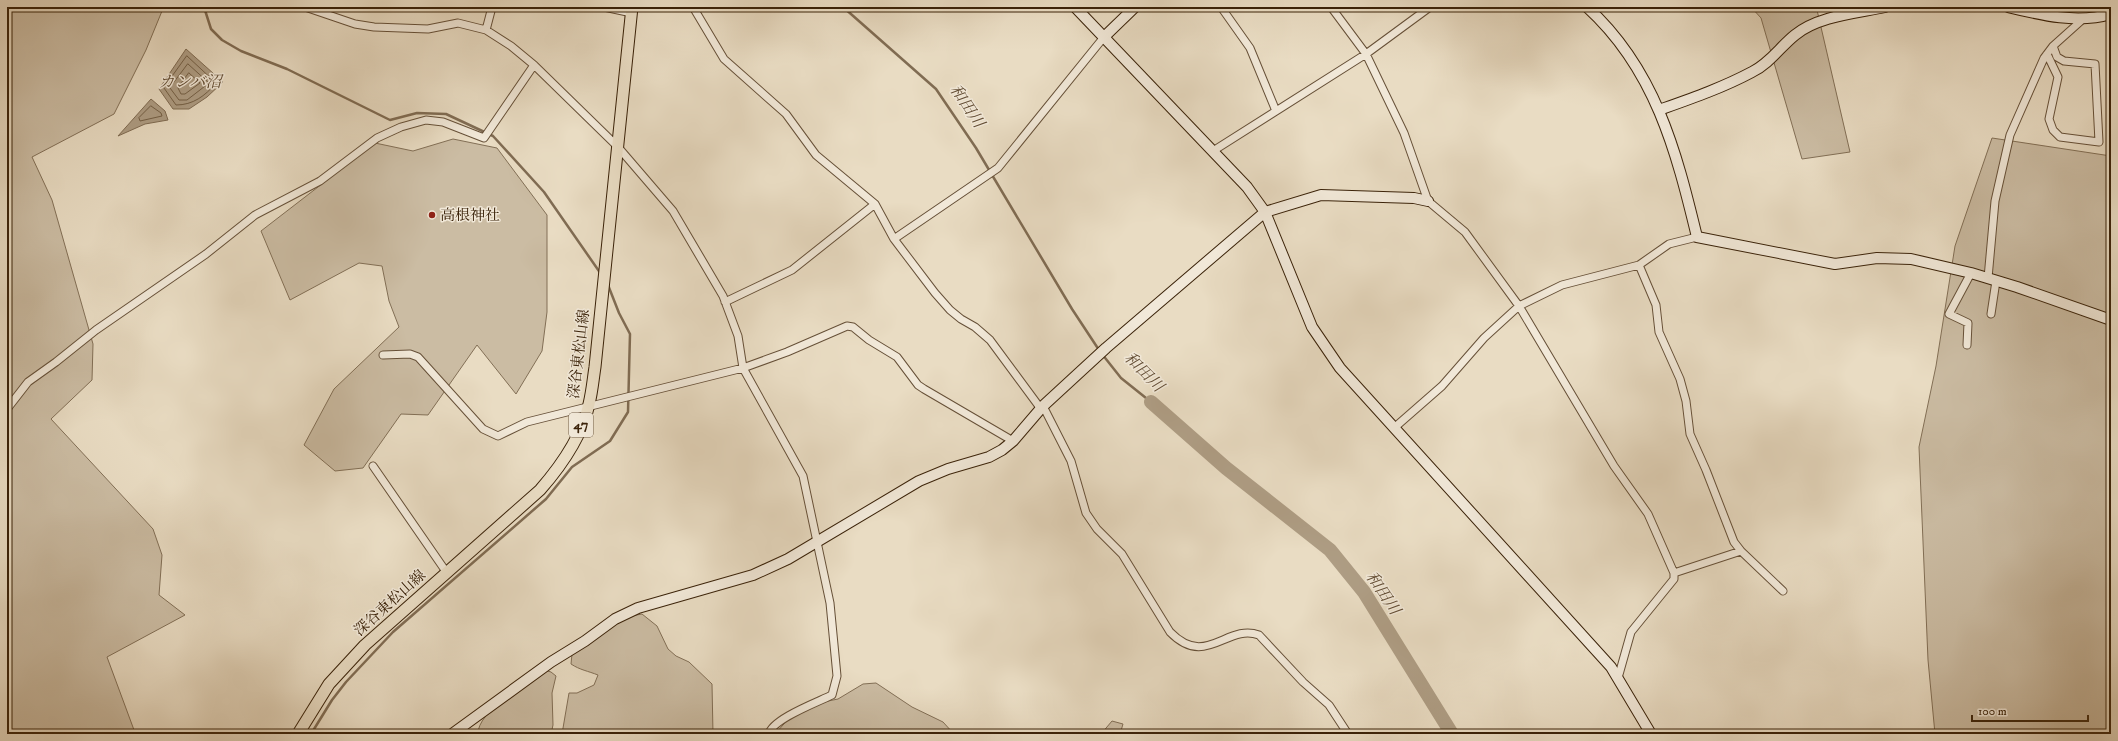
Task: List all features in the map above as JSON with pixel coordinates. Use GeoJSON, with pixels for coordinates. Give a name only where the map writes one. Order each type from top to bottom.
{"type":"FeatureCollection","features":[{"type":"Feature","properties":{"kind":"main road","name":"深谷東松山線"},"geometry":{"type":"LineString","coordinates":[[298,734],[329,684],[365,644],[540,490],[558,469],[573,445],[589,406],[595,367],[632,10]]}},
{"type":"Feature","properties":{"kind":"street"},"geometry":{"type":"LineString","coordinates":[[305,7],[355,24],[374,27],[428,29],[458,23],[486,30],[511,46],[534,65],[618,147],[673,211],[725,302],[738,336],[742,368],[803,476],[818,540],[830,603],[836,651],[837,676],[832,695],[782,720],[770,730],[769,734]]}},
{"type":"Feature","properties":{"kind":"street"},"geometry":{"type":"LineString","coordinates":[[486,30],[492,7]]}},
{"type":"Feature","properties":{"kind":"street"},"geometry":{"type":"LineString","coordinates":[[604,7],[632,10]]}},
{"type":"Feature","properties":{"kind":"street"},"geometry":{"type":"LineString","coordinates":[[693,7],[724,59],[786,114],[816,154],[875,204],[894,239],[923,278],[950,310],[975,327],[990,340],[1042,408],[1071,461],[1086,514],[1126,559],[1170,632],[1181,643],[1195,647],[1209,646],[1251,632],[1259,635],[1303,682],[1330,705],[1348,734]]}},
{"type":"Feature","properties":{"kind":"street"},"geometry":{"type":"LineString","coordinates":[[1075,7],[1247,188],[1265,212],[1302,304],[1318,337],[1340,368],[1592,645],[1618,678],[1651,734]]}},
{"type":"Feature","properties":{"kind":"street"},"geometry":{"type":"LineString","coordinates":[[894,239],[991,173],[1003,162],[1104,37],[1135,7]]}},
{"type":"Feature","properties":{"kind":"street"},"geometry":{"type":"LineString","coordinates":[[1221,7],[1250,48],[1276,111]]}},
{"type":"Feature","properties":{"kind":"street"},"geometry":{"type":"LineString","coordinates":[[1331,7],[1366,54],[1404,132],[1428,202]]}},
{"type":"Feature","properties":{"kind":"street"},"geometry":{"type":"LineString","coordinates":[[1213,151],[1366,54],[1430,7]]}},
{"type":"Feature","properties":{"kind":"street"},"geometry":{"type":"LineString","coordinates":[[1587,7],[1621,43],[1640,71],[1659,110],[1683,177],[1697,237]]}},
{"type":"Feature","properties":{"kind":"street"},"geometry":{"type":"LineString","coordinates":[[1659,110],[1712,90],[1752,72],[1772,58],[1795,34],[1809,26],[1828,20],[1885,7]]}},
{"type":"Feature","properties":{"kind":"street"},"geometry":{"type":"LineString","coordinates":[[2008,7],[2047,11],[2082,20],[2111,14]]}},
{"type":"Feature","properties":{"kind":"street"},"geometry":{"type":"LineString","coordinates":[[1991,314],[1995,201],[2010,135],[2047,54],[2053,46],[2082,20]]}},
{"type":"Feature","properties":{"kind":"street"},"geometry":{"type":"LineString","coordinates":[[2047,54],[2058,77],[2049,119],[2053,130],[2060,137],[2099,142],[2095,64],[2064,61],[2057,57],[2053,46]]}},
{"type":"Feature","properties":{"kind":"street"},"geometry":{"type":"LineString","coordinates":[[7,409],[28,382],[96,330],[206,254],[255,215],[320,181],[377,138],[402,127],[426,120],[443,122],[484,138],[534,65]]}},
{"type":"Feature","properties":{"kind":"street"},"geometry":{"type":"LineString","coordinates":[[452,734],[615,619],[638,608],[753,575],[788,559],[918,481],[948,469],[989,457],[1002,450],[1013,441],[1042,408],[1097,356],[1265,212],[1321,195],[1407,198],[1428,202],[1465,232],[1519,306],[1614,466],[1648,514],[1674,574],[1674,579],[1631,632],[1618,678]]}},
{"type":"Feature","properties":{"kind":"street"},"geometry":{"type":"LineString","coordinates":[[725,302],[792,270],[875,204]]}},
{"type":"Feature","properties":{"kind":"street"},"geometry":{"type":"LineString","coordinates":[[1394,428],[1442,386],[1484,338],[1519,306],[1562,285],[1639,265],[1669,244],[1697,237],[1835,264],[1877,258],[1911,259],[1970,273],[2111,320]]}},
{"type":"Feature","properties":{"kind":"street"},"geometry":{"type":"LineString","coordinates":[[1639,265],[1656,306],[1659,332],[1680,379],[1686,401],[1690,434],[1706,470],[1734,542],[1741,551],[1783,591]]}},
{"type":"Feature","properties":{"kind":"street"},"geometry":{"type":"LineString","coordinates":[[1967,345],[1968,323],[1949,314],[1970,273]]}},
{"type":"Feature","properties":{"kind":"street"},"geometry":{"type":"LineString","coordinates":[[383,355],[410,354],[418,357],[483,429],[498,436],[527,422],[742,368],[787,352],[848,326],[853,327],[869,340],[897,357],[918,385],[1013,441]]}},
{"type":"Feature","properties":{"kind":"street"},"geometry":{"type":"LineString","coordinates":[[373,466],[447,573]]}},
{"type":"Feature","properties":{"kind":"street"},"geometry":{"type":"LineString","coordinates":[[1674,574],[1741,551]]}},
{"type":"Feature","properties":{"kind":"shaded area"},"geometry":{"type":"Polygon","coordinates":[[[7,7],[161,7],[162,11],[146,50],[114,114],[32,157],[52,200],[93,344],[92,380],[51,419],[153,529],[162,555],[159,595],[185,615],[107,657],[134,730],[133,734],[7,734],[7,7]]]}},
{"type":"Feature","properties":{"kind":"shaded area"},"geometry":{"type":"Polygon","coordinates":[[[1751,7],[1827,7],[1817,10],[1850,152],[1802,159],[1761,18],[1751,7]]]}},
{"type":"Feature","properties":{"kind":"shaded area"},"geometry":{"type":"Polygon","coordinates":[[[1992,138],[2111,156],[2111,734],[1935,734],[1928,660],[1919,447],[1936,366],[1955,246],[1992,138]]]}},
{"type":"Feature","properties":{"kind":"shaded area"},"geometry":{"type":"Polygon","coordinates":[[[453,139],[497,148],[547,215],[547,312],[542,351],[516,394],[477,345],[428,415],[401,414],[363,468],[335,471],[304,445],[334,389],[399,327],[389,301],[382,266],[359,263],[290,300],[261,231],[375,143],[413,151],[453,139]]]}},
{"type":"Feature","properties":{"kind":"shaded area"},"geometry":{"type":"Polygon","coordinates":[[[642,614],[657,626],[668,649],[676,656],[689,662],[712,684],[713,734],[562,734],[569,693],[577,693],[594,685],[598,675],[571,664],[572,654],[620,618],[642,614]]]}},
{"type":"Feature","properties":{"kind":"shaded area"},"geometry":{"type":"Polygon","coordinates":[[[544,670],[551,672],[556,676],[552,693],[553,725],[551,734],[478,734],[480,725],[494,707],[504,698],[544,670]]]}},
{"type":"Feature","properties":{"kind":"shaded area"},"geometry":{"type":"Polygon","coordinates":[[[876,683],[912,707],[943,722],[954,734],[775,734],[799,707],[838,699],[863,684],[876,683]]]}},
{"type":"Feature","properties":{"kind":"shaded area"},"geometry":{"type":"Polygon","coordinates":[[[1112,721],[1123,724],[1120,734],[1101,734],[1112,721]]]}},
{"type":"Feature","properties":{"kind":"water","name":"カンバ沼"},"geometry":{"type":"Polygon","coordinates":[[[186,49],[223,82],[207,97],[189,109],[173,109],[159,89],[186,49]]]}},
{"type":"Feature","properties":{"kind":"water"},"geometry":{"type":"Polygon","coordinates":[[[151,99],[165,111],[168,120],[145,124],[118,136],[151,99]]]}},
{"type":"Feature","properties":{"kind":"waterway"},"geometry":{"type":"LineString","coordinates":[[204,7],[211,29],[222,40],[241,51],[287,69],[390,120],[417,113],[446,114],[493,136],[544,192],[601,274]]}},
{"type":"Feature","properties":{"kind":"waterway","name":"和田川"},"geometry":{"type":"LineString","coordinates":[[843,7],[936,89],[976,148],[1072,309],[1099,350]]}},
{"type":"Feature","properties":{"kind":"waterway"},"geometry":{"type":"LineString","coordinates":[[311,734],[332,700],[346,682],[393,632],[546,499],[572,467],[610,441],[628,412],[630,334],[619,313],[608,285]]}},
{"type":"Feature","properties":{"kind":"waterway","name":"和田川"},"geometry":{"type":"LineString","coordinates":[[1102,354],[1121,378],[1151,402]]}},
{"type":"Feature","properties":{"kind":"waterway","name":"和田川"},"geometry":{"type":"LineString","coordinates":[[1151,402],[1226,468],[1330,550],[1364,592],[1452,734]]}},
{"type":"Feature","properties":{"kind":"place","name":"高根神社"},"geometry":{"type":"Point","coordinates":[432,215]}}]}
